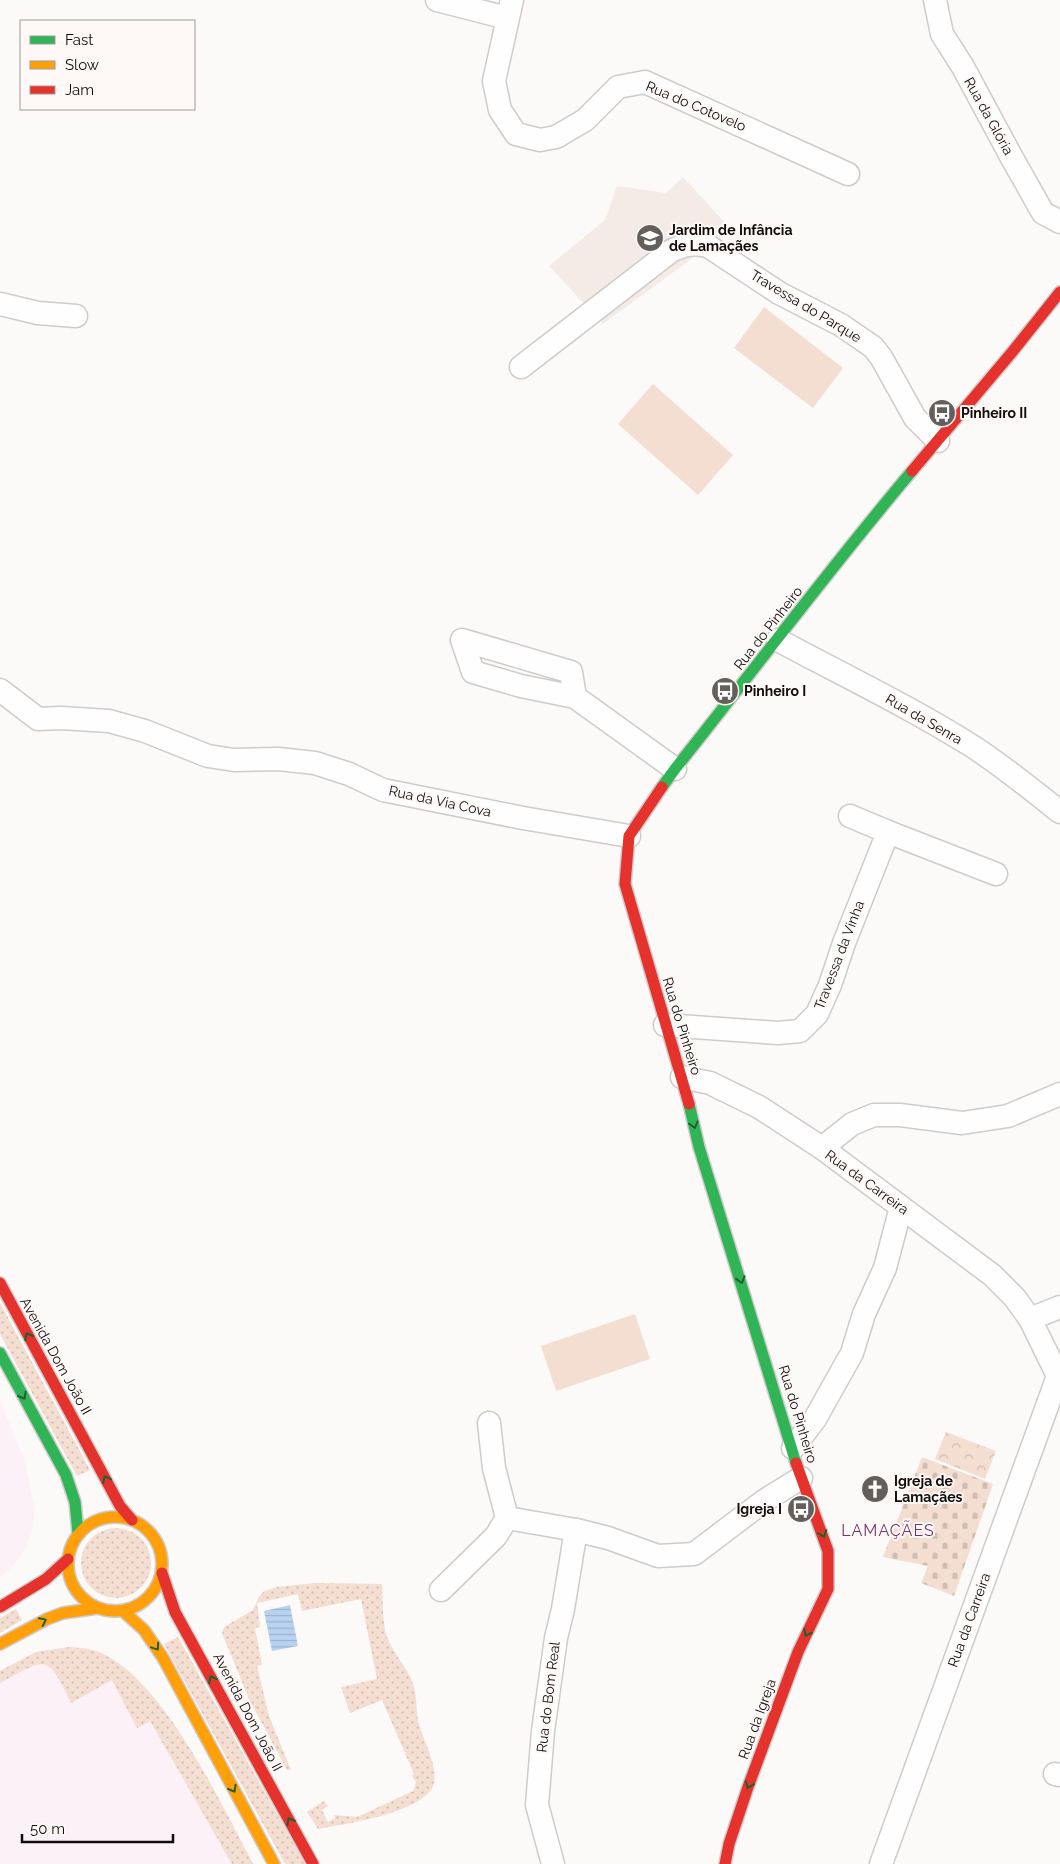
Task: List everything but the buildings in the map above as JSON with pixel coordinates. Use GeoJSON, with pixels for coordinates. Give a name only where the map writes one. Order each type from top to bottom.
{"type":"FeatureCollection","features":[{"type":"Feature","properties":{"kind":"street"},"geometry":{"type":"LineString","coordinates":[[437,0],[509,9]]}},
{"type":"Feature","properties":{"kind":"street","name":"Rua da Glória"},"geometry":{"type":"LineString","coordinates":[[935,0],[942,34],[963,67],[1043,212],[1060,222]]}},
{"type":"Feature","properties":{"kind":"street","name":"Rua do Cotovelo"},"geometry":{"type":"LineString","coordinates":[[509,9],[494,81],[500,110],[516,134],[540,140],[556,137],[584,120],[618,87],[645,82],[848,174]]}},
{"type":"Feature","properties":{"kind":"street","name":"Travessa do Parque"},"geometry":{"type":"LineString","coordinates":[[521,367],[671,251],[683,244],[695,243],[708,246],[779,293],[841,325],[873,347],[881,357],[915,418],[938,441]]}},
{"type":"Feature","properties":{"kind":"street","name":"Rua do Pinheiro"},"geometry":{"type":"LineString","coordinates":[[828,1589],[828,1551],[801,1478],[699,1147],[682,1077],[665,1025],[625,884],[629,836],[675,769],[861,532],[1013,352],[1060,292]]}},
{"type":"Feature","properties":{"kind":"street"},"geometry":{"type":"LineString","coordinates":[[0,304],[38,313],[76,316]]}},
{"type":"Feature","properties":{"kind":"street","name":"Rua da Senra"},"geometry":{"type":"LineString","coordinates":[[778,640],[914,712],[971,746],[1017,778],[1060,812]]}},
{"type":"Feature","properties":{"kind":"street","name":"Rua da Via Cova"},"geometry":{"type":"LineString","coordinates":[[0,690],[38,719],[61,718],[109,721],[145,731],[208,756],[234,760],[278,759],[315,763],[349,774],[383,790],[523,818],[629,836]]}},
{"type":"Feature","properties":{"kind":"street"},"geometry":{"type":"LineString","coordinates":[[575,697],[675,769]]}},
{"type":"Feature","properties":{"kind":"street"},"geometry":{"type":"LineString","coordinates":[[850,816],[996,874]]}},
{"type":"Feature","properties":{"kind":"street","name":"Travessa da Vinha"},"geometry":{"type":"LineString","coordinates":[[665,1025],[778,1033],[800,1031],[817,1014],[888,832]]}},
{"type":"Feature","properties":{"kind":"street","name":"Rua da Carreira"},"geometry":{"type":"LineString","coordinates":[[682,1077],[710,1083],[759,1107],[822,1148],[992,1274],[1015,1298],[1030,1319],[1059,1374],[881,1864]]}},
{"type":"Feature","properties":{"kind":"street"},"geometry":{"type":"LineString","coordinates":[[822,1148],[852,1124],[874,1115],[900,1115],[962,1122],[1008,1116],[1060,1094]]}},
{"type":"Feature","properties":{"kind":"street"},"geometry":{"type":"LineString","coordinates":[[793,1448],[815,1419],[852,1353],[864,1314],[885,1268],[902,1207]]}},
{"type":"Feature","properties":{"kind":"street","name":"Avenida Dom João II"},"geometry":{"type":"LineString","coordinates":[[0,1283],[120,1506],[132,1520]]}},
{"type":"Feature","properties":{"kind":"street"},"geometry":{"type":"LineString","coordinates":[[1030,1319],[1060,1307]]}},
{"type":"Feature","properties":{"kind":"street"},"geometry":{"type":"LineString","coordinates":[[0,1353],[66,1475],[75,1502],[78,1533],[72,1544],[68,1559],[73,1583],[79,1594],[87,1602],[98,1608],[114,1612],[123,1611],[144,1602],[152,1593],[162,1573]]}},
{"type":"Feature","properties":{"kind":"street"},"geometry":{"type":"LineString","coordinates":[[441,1590],[496,1536],[507,1518],[494,1468],[490,1423]]}},
{"type":"Feature","properties":{"kind":"street"},"geometry":{"type":"LineString","coordinates":[[507,1518],[576,1530],[608,1538],[658,1556],[694,1554],[764,1501],[801,1478]]}},
{"type":"Feature","properties":{"kind":"street","name":"Avenida Dom João II"},"geometry":{"type":"LineString","coordinates":[[78,1533],[89,1523],[110,1516],[118,1516],[132,1520],[152,1535],[159,1546],[163,1559],[162,1573],[175,1612],[314,1864]]}},
{"type":"Feature","properties":{"kind":"street","name":"Rua do Bom Real"},"geometry":{"type":"LineString","coordinates":[[553,1864],[538,1805],[542,1730],[556,1638],[563,1609],[576,1530]]}},
{"type":"Feature","properties":{"kind":"street"},"geometry":{"type":"LineString","coordinates":[[0,1607],[46,1579],[68,1559]]}},
{"type":"Feature","properties":{"kind":"street","name":"Rua da Igreja"},"geometry":{"type":"LineString","coordinates":[[725,1864],[729,1844],[748,1787],[798,1652],[828,1589]]}},
{"type":"Feature","properties":{"kind":"street"},"geometry":{"type":"LineString","coordinates":[[0,1644],[63,1612],[98,1608]]}},
{"type":"Feature","properties":{"kind":"street"},"geometry":{"type":"LineString","coordinates":[[123,1611],[144,1630],[163,1658],[274,1864]]}},
{"type":"Feature","properties":{"kind":"shaded area","name":"Jardim de Infância de Lamaçães"},"geometry":{"type":"Polygon","coordinates":[[[683,177],[728,226],[705,256],[694,257],[603,324],[549,266],[605,220],[617,186],[666,193],[683,177]]]}},
{"type":"Feature","properties":{"kind":"shaded area"},"geometry":{"type":"Polygon","coordinates":[[[0,1401],[24,1458],[35,1509],[32,1532],[28,1543],[21,1556],[0,1577],[0,1401]]]}},
{"type":"Feature","properties":{"kind":"shaded area"},"geometry":{"type":"Polygon","coordinates":[[[69,1647],[84,1648],[98,1652],[111,1659],[133,1675],[156,1700],[180,1733],[253,1864],[0,1864],[0,1671],[36,1652],[69,1647]]]}},
{"type":"Feature","properties":{"kind":"green space"},"geometry":{"type":"Polygon","coordinates":[[[764,307],[843,368],[813,408],[734,348],[764,307]]]}},
{"type":"Feature","properties":{"kind":"green space"},"geometry":{"type":"Polygon","coordinates":[[[653,384],[733,455],[698,495],[618,424],[653,384]]]}},
{"type":"Feature","properties":{"kind":"green space"},"geometry":{"type":"Polygon","coordinates":[[[0,1303],[90,1470],[77,1476],[0,1334],[0,1303]]]}},
{"type":"Feature","properties":{"kind":"green space"},"geometry":{"type":"Polygon","coordinates":[[[635,1314],[650,1359],[556,1391],[541,1346],[635,1314]]]}},
{"type":"Feature","properties":{"kind":"green space"},"geometry":{"type":"Polygon","coordinates":[[[946,1432],[996,1451],[985,1479],[935,1459],[946,1432]]]}},
{"type":"Feature","properties":{"kind":"green space"},"geometry":{"type":"Polygon","coordinates":[[[922,1457],[993,1484],[954,1596],[921,1583],[928,1566],[883,1557],[922,1457]]]}},
{"type":"Feature","properties":{"kind":"green space"},"geometry":{"type":"Polygon","coordinates":[[[116,1528],[129,1531],[141,1538],[148,1550],[151,1563],[148,1576],[141,1588],[129,1595],[116,1598],[103,1595],[91,1588],[84,1576],[81,1563],[84,1550],[91,1538],[103,1531],[116,1528]]]}},
{"type":"Feature","properties":{"kind":"green space"},"geometry":{"type":"Polygon","coordinates":[[[316,1583],[382,1584],[385,1631],[412,1681],[416,1695],[418,1721],[435,1775],[431,1790],[410,1806],[378,1817],[318,1829],[307,1812],[324,1801],[328,1806],[322,1810],[328,1822],[335,1818],[334,1815],[357,1817],[413,1791],[416,1782],[382,1700],[350,1713],[341,1687],[377,1679],[361,1599],[302,1611],[298,1594],[257,1603],[260,1627],[255,1628],[262,1665],[257,1666],[269,1716],[291,1770],[287,1770],[249,1699],[222,1633],[224,1627],[253,1610],[259,1597],[264,1591],[277,1587],[316,1583]]]}},
{"type":"Feature","properties":{"kind":"green space"},"geometry":{"type":"Polygon","coordinates":[[[16,1609],[22,1620],[0,1633],[0,1618],[16,1609]]]}},
{"type":"Feature","properties":{"kind":"green space"},"geometry":{"type":"Polygon","coordinates":[[[178,1637],[305,1864],[285,1864],[164,1644],[178,1637]]]}},
{"type":"Feature","properties":{"kind":"green space"},"geometry":{"type":"Polygon","coordinates":[[[69,1647],[99,1652],[123,1666],[146,1688],[188,1745],[253,1864],[232,1864],[150,1721],[137,1728],[112,1680],[71,1703],[56,1675],[44,1664],[28,1668],[0,1683],[0,1671],[36,1652],[69,1647]]]}},
{"type":"Feature","properties":{"kind":"water"},"geometry":{"type":"Polygon","coordinates":[[[290,1605],[298,1646],[272,1651],[264,1611],[290,1605]]]}},
{"type":"Feature","properties":{"kind":"traffic: fast"},"geometry":{"type":"LineString","coordinates":[[662,787],[822,582],[912,471]]}},
{"type":"Feature","properties":{"kind":"traffic: fast"},"geometry":{"type":"LineString","coordinates":[[689,1104],[699,1147],[796,1463]]}},
{"type":"Feature","properties":{"kind":"traffic: fast"},"geometry":{"type":"LineString","coordinates":[[0,1353],[66,1475],[75,1502],[78,1533]]}},
{"type":"Feature","properties":{"kind":"traffic: slow"},"geometry":{"type":"LineString","coordinates":[[115,1517],[133,1520],[148,1531],[159,1546],[162,1564],[159,1582],[148,1597],[133,1608],[115,1611],[97,1608],[82,1597],[71,1582],[68,1564],[71,1546],[82,1531],[97,1520],[115,1517]]}},
{"type":"Feature","properties":{"kind":"traffic: slow"},"geometry":{"type":"LineString","coordinates":[[0,1644],[47,1619],[63,1613],[98,1608]]}},
{"type":"Feature","properties":{"kind":"traffic: slow"},"geometry":{"type":"LineString","coordinates":[[123,1611],[144,1630],[163,1658],[274,1864]]}},
{"type":"Feature","properties":{"kind":"traffic: jam"},"geometry":{"type":"LineString","coordinates":[[912,471],[1060,292]]}},
{"type":"Feature","properties":{"kind":"traffic: jam"},"geometry":{"type":"LineString","coordinates":[[662,787],[629,836],[625,884],[689,1104]]}},
{"type":"Feature","properties":{"kind":"traffic: jam"},"geometry":{"type":"LineString","coordinates":[[0,1283],[120,1506],[132,1520]]}},
{"type":"Feature","properties":{"kind":"traffic: jam"},"geometry":{"type":"LineString","coordinates":[[725,1864],[729,1844],[748,1787],[798,1652],[828,1589],[828,1551],[796,1463]]}},
{"type":"Feature","properties":{"kind":"traffic: jam"},"geometry":{"type":"LineString","coordinates":[[0,1607],[46,1579],[68,1559]]}},
{"type":"Feature","properties":{"kind":"traffic: jam"},"geometry":{"type":"LineString","coordinates":[[162,1573],[175,1612],[313,1864]]}},
{"type":"Feature","properties":{"kind":"place","name":"Jardim de Infância de Lamaçães"},"geometry":{"type":"Point","coordinates":[650,238]}},
{"type":"Feature","properties":{"kind":"place","name":"Pinheiro II"},"geometry":{"type":"Point","coordinates":[942,413]}},
{"type":"Feature","properties":{"kind":"place","name":"Pinheiro I"},"geometry":{"type":"Point","coordinates":[725,691]}},
{"type":"Feature","properties":{"kind":"place","name":"Igreja de Lamaçães"},"geometry":{"type":"Point","coordinates":[875,1489]}},
{"type":"Feature","properties":{"kind":"place","name":"Igreja I"},"geometry":{"type":"Point","coordinates":[801,1509]}},
{"type":"Feature","properties":{"kind":"district","name":"LAMAÇÃES"},"geometry":{"type":"Point","coordinates":[888,1530]}}]}
